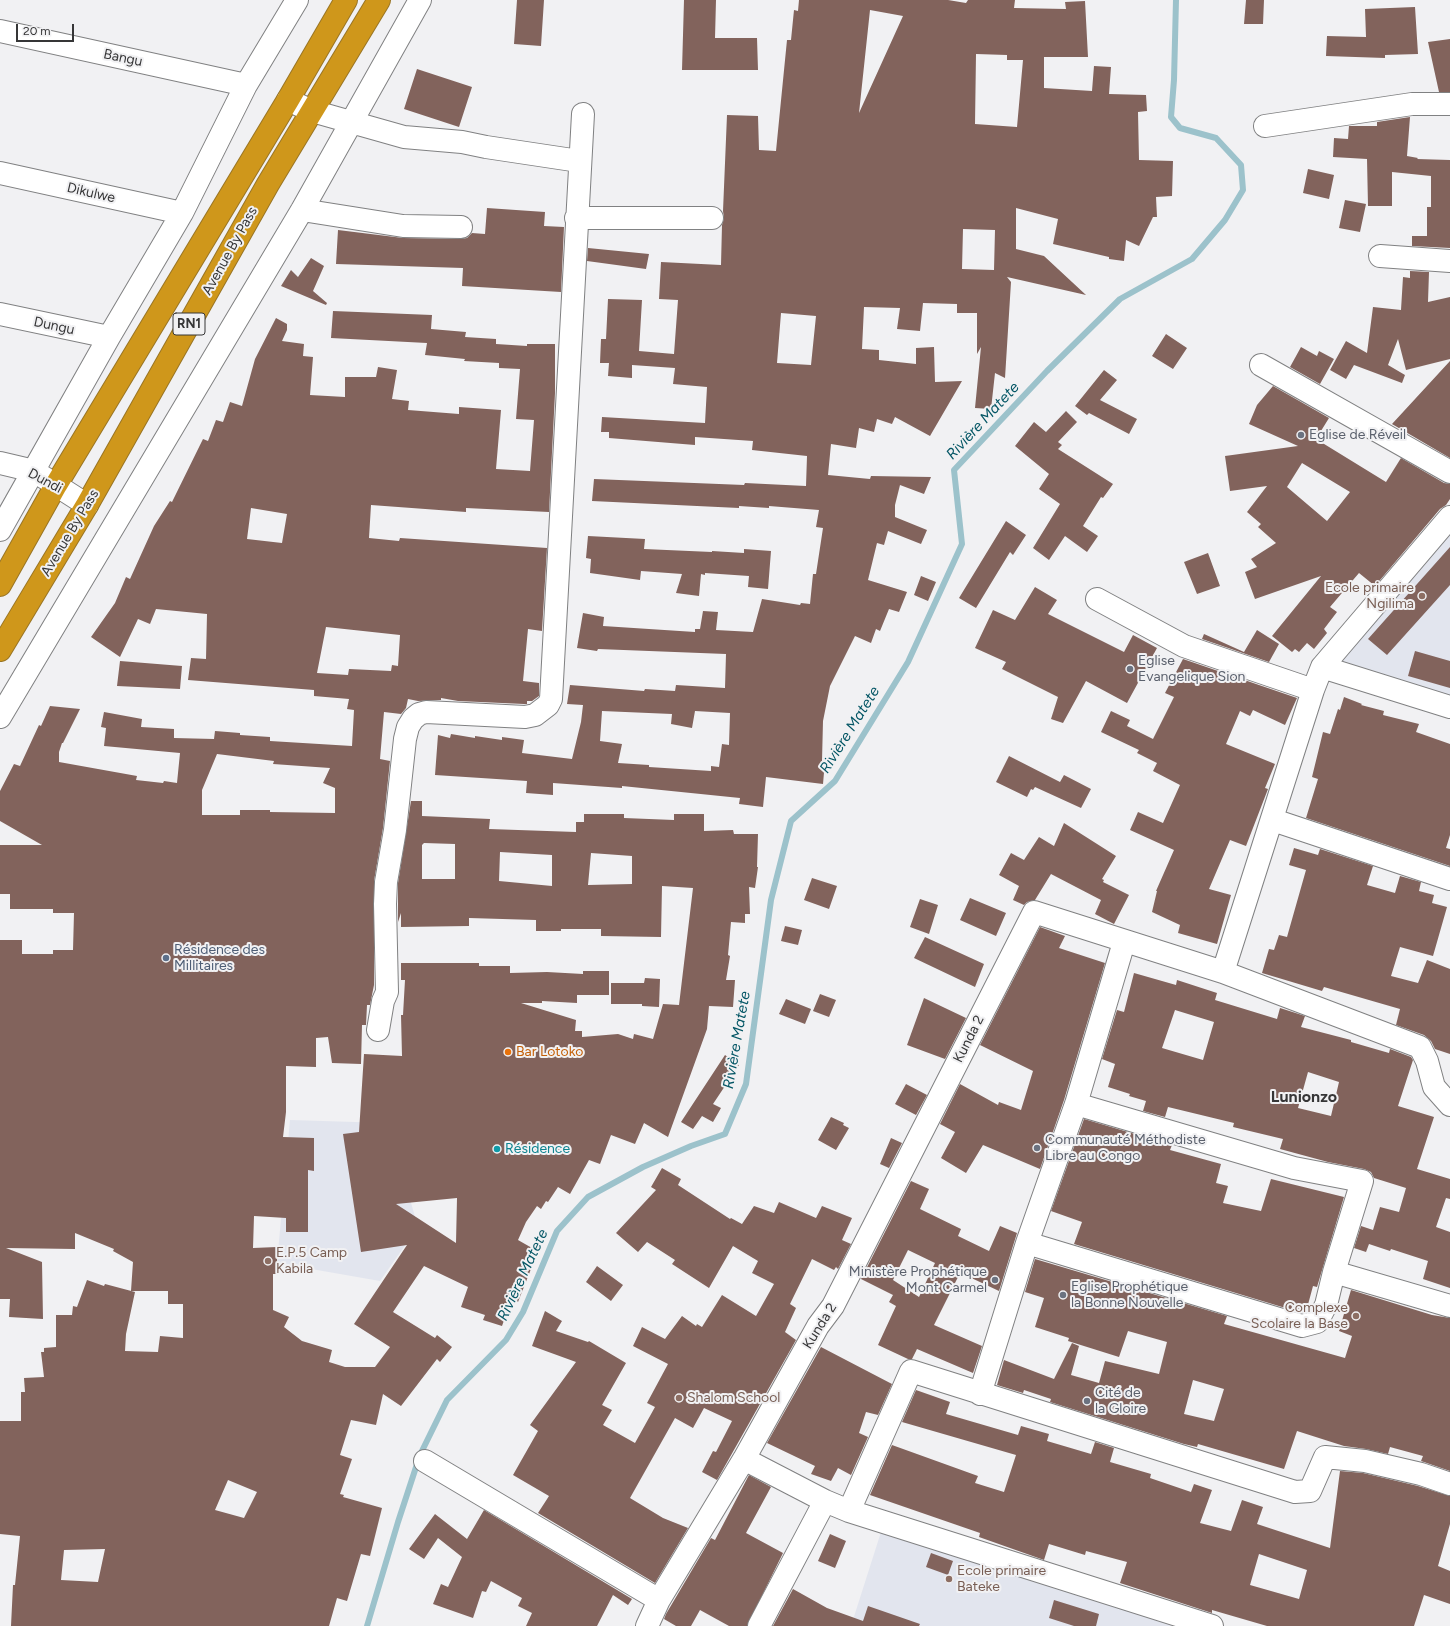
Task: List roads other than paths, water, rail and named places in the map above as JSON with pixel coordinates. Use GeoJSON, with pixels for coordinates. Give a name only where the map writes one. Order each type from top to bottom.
{"type":"FeatureCollection","features":[{"type":"Feature","properties":{"kind":"highway","name":"Avenue By Pass"},"geometry":{"type":"LineString","coordinates":[[0,585],[56,486],[288,100],[346,0]]}},
{"type":"Feature","properties":{"kind":"highway","name":"Avenue By Pass"},"geometry":{"type":"LineString","coordinates":[[0,650],[87,505],[268,184],[379,0]]}},
{"type":"Feature","properties":{"kind":"street"},"geometry":{"type":"LineString","coordinates":[[0,530],[109,337],[182,213],[246,85],[297,0]]}},
{"type":"Feature","properties":{"kind":"street"},"geometry":{"type":"LineString","coordinates":[[0,717],[302,210],[420,0]]}},
{"type":"Feature","properties":{"kind":"street","name":"Bangu"},"geometry":{"type":"LineString","coordinates":[[0,32],[246,85]]}},
{"type":"Feature","properties":{"kind":"street"},"geometry":{"type":"LineString","coordinates":[[288,100],[312,111],[351,124],[404,137],[462,142],[579,161]]}},
{"type":"Feature","properties":{"kind":"street"},"geometry":{"type":"LineString","coordinates":[[1264,126],[1412,104],[1450,104]]}},
{"type":"Feature","properties":{"kind":"street"},"geometry":{"type":"LineString","coordinates":[[378,1030],[383,1001],[387,992],[386,882],[395,830],[405,738],[408,727],[413,719],[419,714],[426,712],[525,717],[535,715],[548,705],[551,699],[579,161],[583,114]]}},
{"type":"Feature","properties":{"kind":"street","name":"Dikulwe"},"geometry":{"type":"LineString","coordinates":[[0,173],[182,213]]}},
{"type":"Feature","properties":{"kind":"street"},"geometry":{"type":"LineString","coordinates":[[302,210],[403,226],[461,227]]}},
{"type":"Feature","properties":{"kind":"street"},"geometry":{"type":"LineString","coordinates":[[576,218],[712,218]]}},
{"type":"Feature","properties":{"kind":"street"},"geometry":{"type":"LineString","coordinates":[[1380,256],[1450,261]]}},
{"type":"Feature","properties":{"kind":"street","name":"Dungu"},"geometry":{"type":"LineString","coordinates":[[0,314],[109,337]]}},
{"type":"Feature","properties":{"kind":"street"},"geometry":{"type":"LineString","coordinates":[[1261,365],[1450,472]]}},
{"type":"Feature","properties":{"kind":"street","name":"Dundi"},"geometry":{"type":"LineString","coordinates":[[0,463],[34,471],[87,505]]}},
{"type":"Feature","properties":{"kind":"street"},"geometry":{"type":"LineString","coordinates":[[1223,972],[1313,690],[1322,667],[1450,517]]}},
{"type":"Feature","properties":{"kind":"street"},"geometry":{"type":"LineString","coordinates":[[1097,599],[1184,646],[1313,690]]}},
{"type":"Feature","properties":{"kind":"street"},"geometry":{"type":"LineString","coordinates":[[1322,667],[1450,707]]}},
{"type":"Feature","properties":{"kind":"street"},"geometry":{"type":"LineString","coordinates":[[1272,820],[1450,879]]}},
{"type":"Feature","properties":{"kind":"street","name":"Kunda 2"},"geometry":{"type":"LineString","coordinates":[[647,1626],[659,1600],[744,1459],[818,1326],[833,1306],[1034,912],[1124,942]]}},
{"type":"Feature","properties":{"kind":"street"},"geometry":{"type":"LineString","coordinates":[[980,1394],[1027,1243],[1076,1104],[1124,942],[1223,972],[1420,1047],[1428,1061],[1434,1087],[1450,1105]]}},
{"type":"Feature","properties":{"kind":"street"},"geometry":{"type":"LineString","coordinates":[[1027,1243],[1302,1326],[1317,1322],[1326,1305],[1334,1272],[1362,1181],[1294,1168],[1076,1104]]}},
{"type":"Feature","properties":{"kind":"street"},"geometry":{"type":"LineString","coordinates":[[1334,1272],[1450,1306]]}},
{"type":"Feature","properties":{"kind":"street"},"geometry":{"type":"LineString","coordinates":[[849,1510],[911,1371],[1295,1492],[1310,1491],[1325,1457],[1335,1460],[1365,1461],[1421,1474],[1450,1484]]}},
{"type":"Feature","properties":{"kind":"street"},"geometry":{"type":"LineString","coordinates":[[744,1459],[825,1501],[849,1510],[1212,1626]]}},
{"type":"Feature","properties":{"kind":"street"},"geometry":{"type":"LineString","coordinates":[[425,1461],[659,1600]]}},
{"type":"Feature","properties":{"kind":"street"},"geometry":{"type":"LineString","coordinates":[[759,1626],[825,1501]]}},
{"type":"Feature","properties":{"kind":"waterway","name":"Rivière Matete"},"geometry":{"type":"LineString","coordinates":[[367,1626],[420,1455],[447,1400],[506,1340],[523,1312],[557,1231],[588,1197],[643,1167],[691,1146],[725,1134],[746,1084],[771,900],[791,821],[835,781],[908,662],[962,544],[954,470],[1047,371],[1120,299],[1192,259],[1225,220],[1243,190],[1241,165],[1216,138],[1180,128],[1171,117],[1174,80],[1176,0]]}},
{"type":"Feature","properties":{"kind":"place","name":"Eglise de Réveil"},"geometry":{"type":"Point","coordinates":[1301,435]}},
{"type":"Feature","properties":{"kind":"place","name":"Ecole primaire Ngilima"},"geometry":{"type":"Point","coordinates":[1422,596]}},
{"type":"Feature","properties":{"kind":"place","name":"Eglise Evangelique Sion"},"geometry":{"type":"Point","coordinates":[1130,669]}},
{"type":"Feature","properties":{"kind":"place","name":"Résidence des Millitaires"},"geometry":{"type":"Point","coordinates":[166,958]}},
{"type":"Feature","properties":{"kind":"place","name":"Bar Lotoko"},"geometry":{"type":"Point","coordinates":[508,1052]}},
{"type":"Feature","properties":{"kind":"place","name":"Communauté Méthodiste Libre au Congo"},"geometry":{"type":"Point","coordinates":[1037,1148]}},
{"type":"Feature","properties":{"kind":"place","name":"Résidence"},"geometry":{"type":"Point","coordinates":[497,1149]}},
{"type":"Feature","properties":{"kind":"place","name":"E.P.5 Camp Kabila"},"geometry":{"type":"Point","coordinates":[268,1261]}},
{"type":"Feature","properties":{"kind":"place","name":"Ministère Prophétique Mont Carmel"},"geometry":{"type":"Point","coordinates":[995,1280]}},
{"type":"Feature","properties":{"kind":"place","name":"Eglise Prophétique la Bonne Nouvelle"},"geometry":{"type":"Point","coordinates":[1063,1295]}},
{"type":"Feature","properties":{"kind":"place","name":"Complexe Scolaire la Base"},"geometry":{"type":"Point","coordinates":[1356,1316]}},
{"type":"Feature","properties":{"kind":"place","name":"Shalom School"},"geometry":{"type":"Point","coordinates":[679,1398]}},
{"type":"Feature","properties":{"kind":"place","name":"Cité de la Gloire"},"geometry":{"type":"Point","coordinates":[1087,1401]}},
{"type":"Feature","properties":{"kind":"place","name":"Ecole primaire Bateke"},"geometry":{"type":"Point","coordinates":[949,1579]}},
{"type":"Feature","properties":{"kind":"district","name":"Lunionzo"},"geometry":{"type":"Point","coordinates":[1304,1097]}}]}
